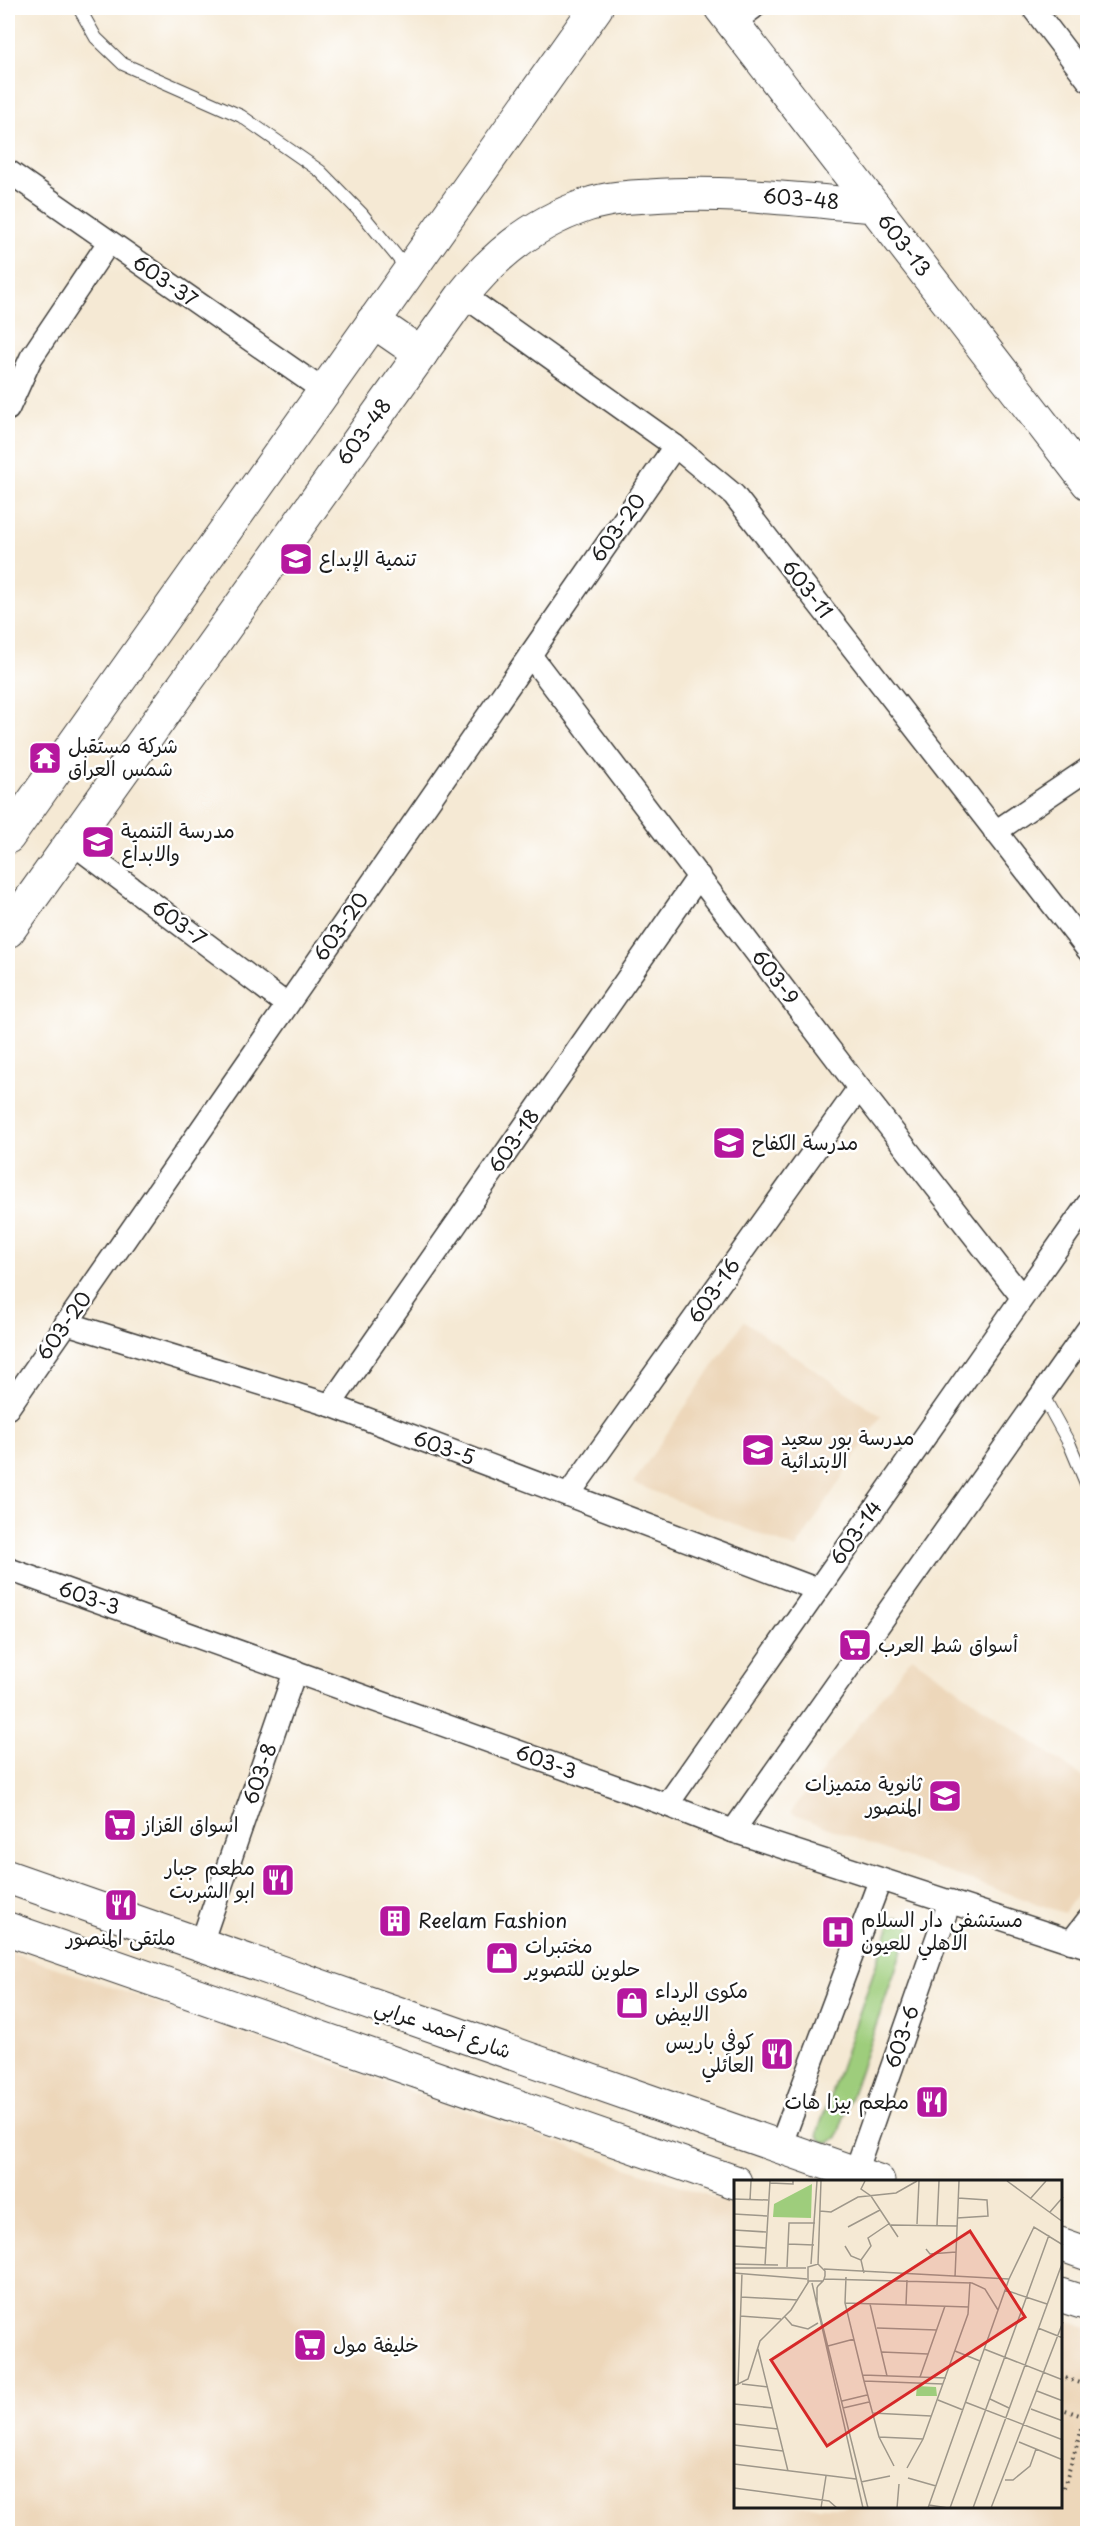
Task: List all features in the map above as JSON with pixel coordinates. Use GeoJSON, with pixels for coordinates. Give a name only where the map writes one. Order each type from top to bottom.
{"type":"FeatureCollection","features":[{"type":"Feature","properties":{"kind":"street"},"geometry":{"type":"LineString","coordinates":[[8,837],[596,8]]}},
{"type":"Feature","properties":{"kind":"street"},"geometry":{"type":"LineString","coordinates":[[1033,8],[1088,80]]}},
{"type":"Feature","properties":{"kind":"street","name":"603-13"},"geometry":{"type":"LineString","coordinates":[[735,13],[874,206],[1088,483]]}},
{"type":"Feature","properties":{"kind":"street","name":"603-37"},"geometry":{"type":"LineString","coordinates":[[8,171],[324,391]]}},
{"type":"Feature","properties":{"kind":"street","name":"603-48"},"geometry":{"type":"LineString","coordinates":[[10,922],[71,842],[463,295],[492,262],[518,239],[564,214],[614,199],[716,194],[874,206]]}},
{"type":"Feature","properties":{"kind":"street"},"geometry":{"type":"LineString","coordinates":[[8,409],[31,358],[109,242]]}},
{"type":"Feature","properties":{"kind":"street","name":"603-11"},"geometry":{"type":"LineString","coordinates":[[463,295],[675,446],[734,495],[1088,950]]}},
{"type":"Feature","properties":{"kind":"street"},"geometry":{"type":"LineString","coordinates":[[373,321],[421,354]]}},
{"type":"Feature","properties":{"kind":"street","name":"603-20"},"geometry":{"type":"LineString","coordinates":[[8,1407],[675,446]]}},
{"type":"Feature","properties":{"kind":"street","name":"603-9"},"geometry":{"type":"LineString","coordinates":[[530,655],[859,1088],[1022,1297]]}},
{"type":"Feature","properties":{"kind":"street"},"geometry":{"type":"LineString","coordinates":[[995,832],[1088,769]]}},
{"type":"Feature","properties":{"kind":"street","name":"603-7"},"geometry":{"type":"LineString","coordinates":[[71,842],[287,1005]]}},
{"type":"Feature","properties":{"kind":"street","name":"603-18"},"geometry":{"type":"LineString","coordinates":[[330,1406],[699,876]]}},
{"type":"Feature","properties":{"kind":"street","name":"603-16"},"geometry":{"type":"LineString","coordinates":[[570,1494],[859,1088]]}},
{"type":"Feature","properties":{"kind":"street","name":"603-14"},"geometry":{"type":"LineString","coordinates":[[667,1805],[816,1589],[1088,1204]]}},
{"type":"Feature","properties":{"kind":"street","name":"603-5"},"geometry":{"type":"LineString","coordinates":[[66,1323],[330,1406],[570,1494],[816,1589]]}},
{"type":"Feature","properties":{"kind":"street"},"geometry":{"type":"LineString","coordinates":[[733,1831],[1088,1329]]}},
{"type":"Feature","properties":{"kind":"street","name":"603-3"},"geometry":{"type":"LineString","coordinates":[[8,1569],[667,1805],[733,1831],[1079,1945]]}},
{"type":"Feature","properties":{"kind":"street","name":"603-8"},"geometry":{"type":"LineString","coordinates":[[201,1944],[295,1671]]}},
{"type":"Feature","properties":{"kind":"street","name":"شارع أحمد عرابي"},"geometry":{"type":"LineString","coordinates":[[8,1877],[866,2177]]}},
{"type":"Feature","properties":{"kind":"street"},"geometry":{"type":"LineString","coordinates":[[780,2147],[880,1880]]}},
{"type":"Feature","properties":{"kind":"street","name":"603-6"},"geometry":{"type":"LineString","coordinates":[[866,2177],[951,1901]]}},
{"type":"Feature","properties":{"kind":"street"},"geometry":{"type":"LineString","coordinates":[[1079,1945],[1088,1920]]}},
{"type":"Feature","properties":{"kind":"street"},"geometry":{"type":"LineString","coordinates":[[8,1929],[734,2182]]}},
{"type":"Feature","properties":{"kind":"street"},"geometry":{"type":"LineString","coordinates":[[1062,2245],[1088,2254]]}},
{"type":"Feature","properties":{"kind":"street"},"geometry":{"type":"LineString","coordinates":[[1062,2296],[1088,2304]]}},
{"type":"Feature","properties":{"kind":"lane"},"geometry":{"type":"LineString","coordinates":[[79,8],[96,38],[123,64],[241,116],[320,171],[362,214],[409,271]]}},
{"type":"Feature","properties":{"kind":"lane"},"geometry":{"type":"LineString","coordinates":[[1042,1394],[1070,1445],[1088,1488]]}},
{"type":"Feature","properties":{"kind":"path"},"geometry":{"type":"LineString","coordinates":[[1062,2377],[1088,2386]]}},
{"type":"Feature","properties":{"kind":"path"},"geometry":{"type":"LineString","coordinates":[[1062,2409],[1085,2417]]}},
{"type":"Feature","properties":{"kind":"path"},"geometry":{"type":"LineString","coordinates":[[1062,2489],[1088,2409]]}},
{"type":"Feature","properties":{"kind":"shaded area","name":"مدرسة بور سعيد الابتدائية"},"geometry":{"type":"Polygon","coordinates":[[[744,1321],[881,1416],[796,1549],[633,1483],[744,1321]]]}},
{"type":"Feature","properties":{"kind":"shaded area","name":"ثانوية متميزات المنصور"},"geometry":{"type":"Polygon","coordinates":[[[912,1657],[1087,1780],[1087,1880],[1064,1913],[893,1853],[790,1813],[912,1657]]]}},
{"type":"Feature","properties":{"kind":"shaded area"},"geometry":{"type":"Polygon","coordinates":[[[8,1951],[734,2205],[734,2508],[1062,2508],[1062,2318],[1087,2328],[1087,2533],[8,2533],[8,1951]]]}},
{"type":"Feature","properties":{"kind":"green space"},"geometry":{"type":"Polygon","coordinates":[[[896,1917],[906,1919],[910,1928],[837,2137],[829,2143],[824,2142],[820,2140],[818,2131],[891,1922],[896,1917]]]}},
{"type":"Feature","properties":{"kind":"place","name":"تنمية الإبداع"},"geometry":{"type":"Point","coordinates":[296,559]}},
{"type":"Feature","properties":{"kind":"place","name":"شركة مستقبل شمس العراق"},"geometry":{"type":"Point","coordinates":[45,758]}},
{"type":"Feature","properties":{"kind":"place","name":"مدرسة التنمية والابداع"},"geometry":{"type":"Point","coordinates":[98,842]}},
{"type":"Feature","properties":{"kind":"place","name":"مدرسة الكفاح"},"geometry":{"type":"Point","coordinates":[729,1143]}},
{"type":"Feature","properties":{"kind":"place","name":"مدرسة بور سعيد الابتدائية"},"geometry":{"type":"Point","coordinates":[758,1450]}},
{"type":"Feature","properties":{"kind":"place","name":"أسواق شط العرب"},"geometry":{"type":"Point","coordinates":[855,1645]}},
{"type":"Feature","properties":{"kind":"place","name":"ثانوية متميزات المنصور"},"geometry":{"type":"Point","coordinates":[945,1796]}},
{"type":"Feature","properties":{"kind":"place","name":"اسواق القزاز"},"geometry":{"type":"Point","coordinates":[120,1825]}},
{"type":"Feature","properties":{"kind":"place","name":"مطعم جبار ابو الشربت"},"geometry":{"type":"Point","coordinates":[278,1880]}},
{"type":"Feature","properties":{"kind":"place","name":"ملتقى المنصور"},"geometry":{"type":"Point","coordinates":[121,1905]}},
{"type":"Feature","properties":{"kind":"place","name":"Reelam Fashion"},"geometry":{"type":"Point","coordinates":[395,1921]}},
{"type":"Feature","properties":{"kind":"place","name":"مستشفى دار السلام الاهلي للعيون"},"geometry":{"type":"Point","coordinates":[838,1932]}},
{"type":"Feature","properties":{"kind":"place","name":"مختبرات حلوين للتصوير"},"geometry":{"type":"Point","coordinates":[502,1958]}},
{"type":"Feature","properties":{"kind":"place","name":"مكوى الرداء الابيض"},"geometry":{"type":"Point","coordinates":[632,2003]}},
{"type":"Feature","properties":{"kind":"place","name":"كوفي باريس العائلي"},"geometry":{"type":"Point","coordinates":[777,2054]}},
{"type":"Feature","properties":{"kind":"place","name":"مطعم بيزا هات"},"geometry":{"type":"Point","coordinates":[932,2102]}},
{"type":"Feature","properties":{"kind":"place","name":"خليفة مول"},"geometry":{"type":"Point","coordinates":[310,2345]}}]}
